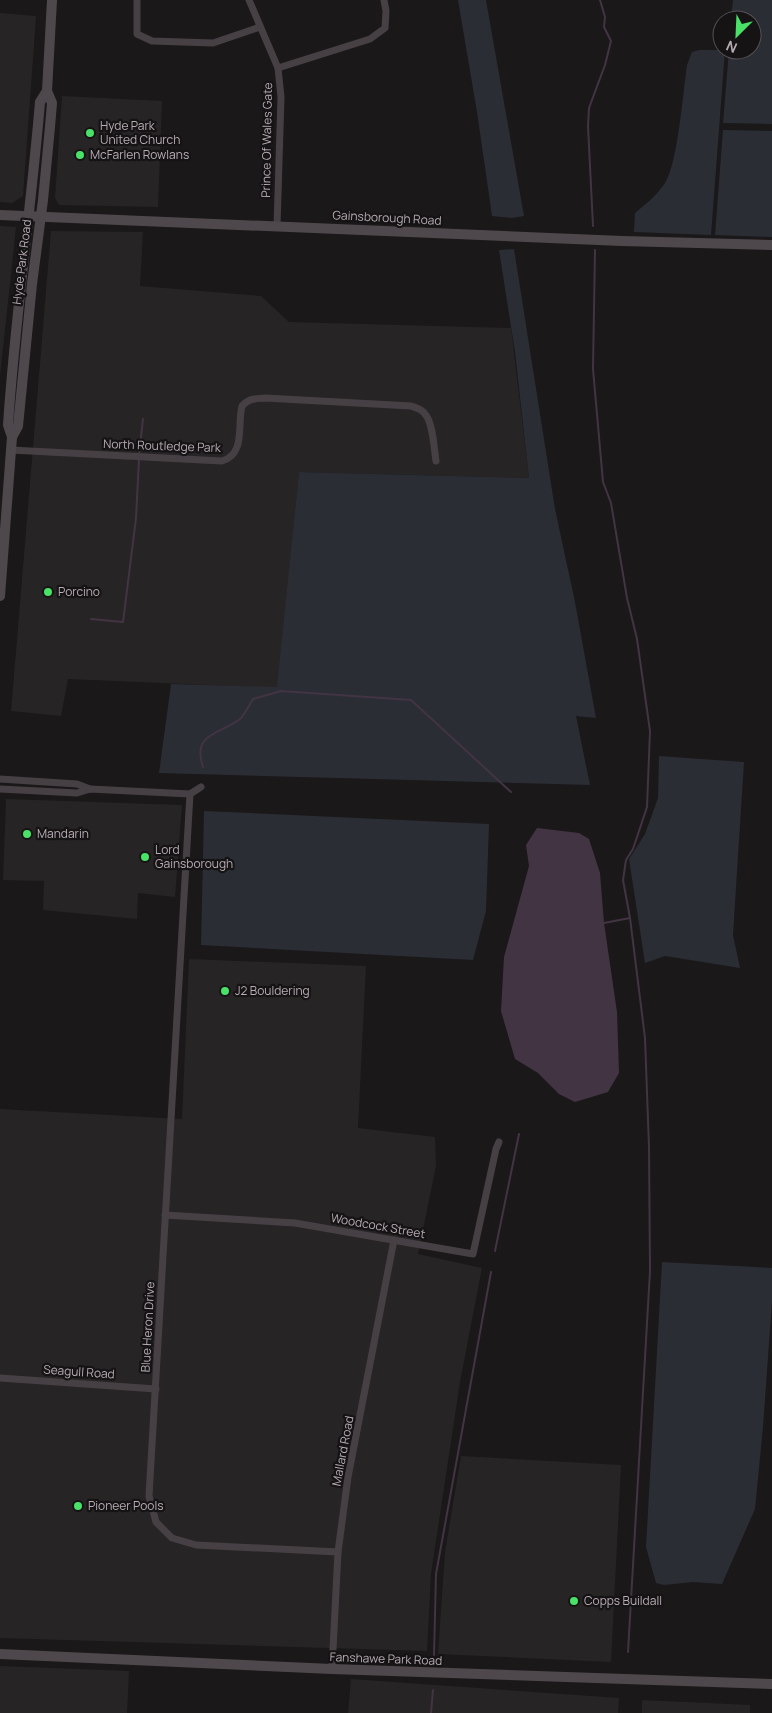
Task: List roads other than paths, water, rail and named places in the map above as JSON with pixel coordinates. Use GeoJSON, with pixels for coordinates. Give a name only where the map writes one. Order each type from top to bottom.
{"type":"FeatureCollection","features":[{"type":"Feature","properties":{"kind":"main road","name":"Hyde Park Road"},"geometry":{"type":"LineString","coordinates":[[12,436],[18,426],[52,103],[47,91],[52,0]]}},
{"type":"Feature","properties":{"kind":"main road","name":"Hyde Park Road"},"geometry":{"type":"LineString","coordinates":[[0,596],[12,436],[8,426],[15,326],[29,216],[40,102],[47,91]]}},
{"type":"Feature","properties":{"kind":"main road","name":"Gainsborough Road"},"geometry":{"type":"LineString","coordinates":[[0,214],[622,241],[772,245]]}},
{"type":"Feature","properties":{"kind":"main road","name":"Fanshawe Park Road"},"geometry":{"type":"LineString","coordinates":[[0,1654],[444,1674],[636,1678],[772,1684]]}},
{"type":"Feature","properties":{"kind":"street"},"geometry":{"type":"LineString","coordinates":[[138,0],[137,34],[152,41],[213,43],[260,27]]}},
{"type":"Feature","properties":{"kind":"street","name":"Prince Of Wales Gate"},"geometry":{"type":"LineString","coordinates":[[249,0],[278,68],[281,97],[278,226]]}},
{"type":"Feature","properties":{"kind":"street"},"geometry":{"type":"LineString","coordinates":[[278,68],[370,39],[385,28],[386,11],[384,0]]}},
{"type":"Feature","properties":{"kind":"street","name":"North Routledge Park"},"geometry":{"type":"LineString","coordinates":[[11,450],[222,461],[228,459],[237,451],[242,406],[251,399],[265,398],[411,406],[420,409],[426,414],[430,423],[436,461]]}},
{"type":"Feature","properties":{"kind":"street"},"geometry":{"type":"LineString","coordinates":[[0,779],[77,784],[90,790]]}},
{"type":"Feature","properties":{"kind":"street"},"geometry":{"type":"LineString","coordinates":[[0,789],[77,794],[90,790],[190,794],[201,787]]}},
{"type":"Feature","properties":{"kind":"street","name":"Blue Heron Drive"},"geometry":{"type":"LineString","coordinates":[[190,794],[149,1496],[156,1522],[172,1538],[196,1545],[338,1552]]}},
{"type":"Feature","properties":{"kind":"street","name":"Woodcock Street"},"geometry":{"type":"LineString","coordinates":[[165,1215],[295,1223],[473,1254],[499,1142]]}},
{"type":"Feature","properties":{"kind":"street","name":"Mallard Road"},"geometry":{"type":"LineString","coordinates":[[332,1669],[338,1552],[348,1477],[394,1240]]}},
{"type":"Feature","properties":{"kind":"street","name":"Seagull Road"},"geometry":{"type":"LineString","coordinates":[[0,1378],[156,1389]]}},
{"type":"Feature","properties":{"kind":"waterway"},"geometry":{"type":"LineString","coordinates":[[593,226],[588,126],[589,108],[605,65],[611,41],[604,27],[605,17],[600,0]]}},
{"type":"Feature","properties":{"kind":"waterway"},"geometry":{"type":"LineString","coordinates":[[595,250],[593,369],[603,482],[611,503],[627,598],[637,639],[650,731],[647,807],[633,849],[626,860],[623,880],[630,918],[645,1038],[649,1147],[650,1271],[628,1652]]}},
{"type":"Feature","properties":{"kind":"waterway"},"geometry":{"type":"LineString","coordinates":[[139,454],[143,419]]}},
{"type":"Feature","properties":{"kind":"waterway"},"geometry":{"type":"LineString","coordinates":[[91,619],[123,622],[136,518],[139,459]]}},
{"type":"Feature","properties":{"kind":"waterway"},"geometry":{"type":"LineString","coordinates":[[203,767],[200,756],[204,741],[240,719],[253,699],[281,691],[411,700],[511,792]]}},
{"type":"Feature","properties":{"kind":"waterway"},"geometry":{"type":"LineString","coordinates":[[604,923],[630,918]]}},
{"type":"Feature","properties":{"kind":"waterway"},"geometry":{"type":"LineString","coordinates":[[495,1251],[519,1134]]}},
{"type":"Feature","properties":{"kind":"waterway"},"geometry":{"type":"LineString","coordinates":[[434,1655],[436,1574],[491,1272]]}},
{"type":"Feature","properties":{"kind":"waterway"},"geometry":{"type":"LineString","coordinates":[[431,1713],[433,1690]]}},
{"type":"Feature","properties":{"kind":"place","name":"Hyde Park United Church"},"geometry":{"type":"Point","coordinates":[90,133]}},
{"type":"Feature","properties":{"kind":"place","name":"McFarlen Rowlans"},"geometry":{"type":"Point","coordinates":[80,155]}},
{"type":"Feature","properties":{"kind":"place","name":"Porcino"},"geometry":{"type":"Point","coordinates":[48,592]}},
{"type":"Feature","properties":{"kind":"place","name":"Mandarin"},"geometry":{"type":"Point","coordinates":[27,834]}},
{"type":"Feature","properties":{"kind":"place","name":"Lord Gainsborough"},"geometry":{"type":"Point","coordinates":[145,857]}},
{"type":"Feature","properties":{"kind":"place","name":"J2 Bouldering"},"geometry":{"type":"Point","coordinates":[225,991]}},
{"type":"Feature","properties":{"kind":"place","name":"Pioneer Pools"},"geometry":{"type":"Point","coordinates":[78,1506]}},
{"type":"Feature","properties":{"kind":"place","name":"Copps Buildall"},"geometry":{"type":"Point","coordinates":[574,1601]}}]}
